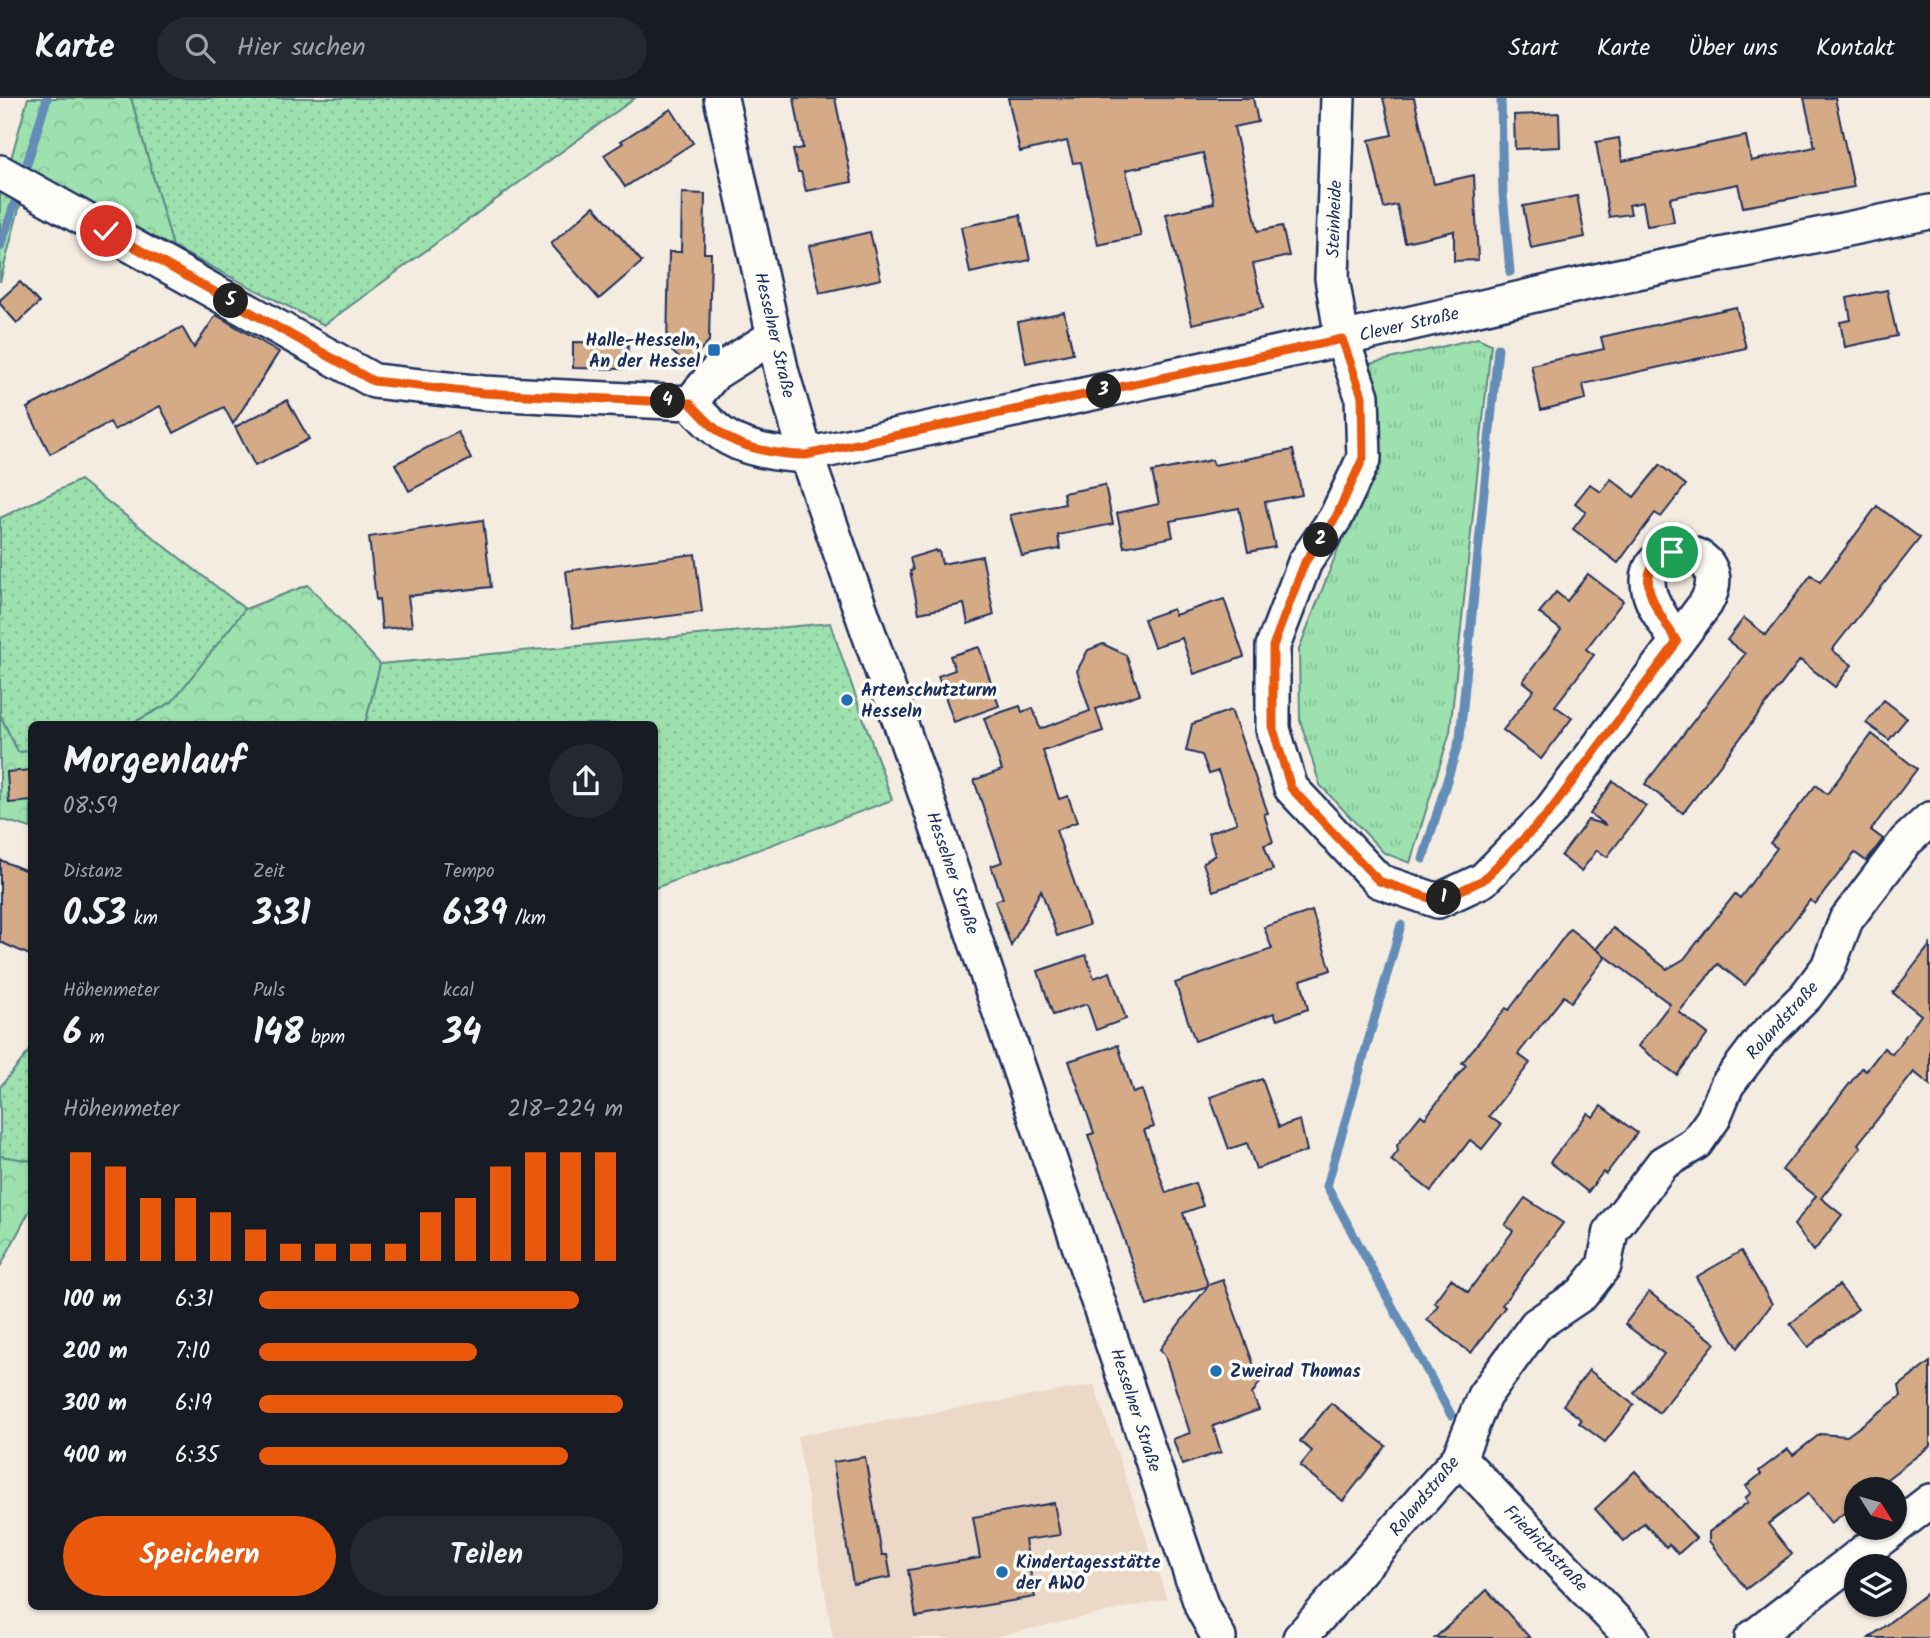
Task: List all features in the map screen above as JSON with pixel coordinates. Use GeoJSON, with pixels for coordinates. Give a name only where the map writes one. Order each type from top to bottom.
{"type":"FeatureCollection","features":[{"type":"Feature","properties":{"kind":"street","name":"Hesselner Straße"},"geometry":{"type":"LineString","coordinates":[[721,98],[775,341],[806,455],[934,816],[1202,1607],[1219,1638]]}},
{"type":"Feature","properties":{"kind":"street","name":"Steinheide"},"geometry":{"type":"LineString","coordinates":[[1338,98],[1332,278],[1342,339],[1362,396],[1363,458],[1336,517],[1305,562],[1273,646],[1273,729],[1291,788],[1379,881],[1438,901],[1483,880],[1548,814],[1677,642]]}},
{"type":"Feature","properties":{"kind":"street"},"geometry":{"type":"LineString","coordinates":[[0,172],[373,381],[483,393],[690,403],[715,373],[761,344],[775,341]]}},
{"type":"Feature","properties":{"kind":"street","name":"Clever Straße"},"geometry":{"type":"LineString","coordinates":[[690,403],[723,435],[768,453],[806,455],[1342,339],[1618,276],[1930,212]]}},
{"type":"Feature","properties":{"kind":"street","name":"Rolandstraße"},"geometry":{"type":"LineString","coordinates":[[1300,1638],[1459,1458],[1484,1396],[1536,1325],[1582,1294],[1604,1266],[1611,1231],[1663,1163],[1696,1143],[1713,1119],[1727,1085],[1762,1039],[1806,996],[1828,967],[1846,920],[1906,841],[1930,819]]}},
{"type":"Feature","properties":{"kind":"street","name":"Friedrichstraße"},"geometry":{"type":"LineString","coordinates":[[1459,1458],[1632,1638]]}},
{"type":"Feature","properties":{"kind":"street"},"geometry":{"type":"LineString","coordinates":[[1752,1638],[1930,1501]]}},
{"type":"Feature","properties":{"kind":"shaded area"},"geometry":{"type":"Polygon","coordinates":[[[1094,1385],[1167,1599],[989,1638],[833,1638],[797,1436],[1094,1385]]]}},
{"type":"Feature","properties":{"kind":"green space"},"geometry":{"type":"Polygon","coordinates":[[[28,98],[131,98],[173,247],[10,162],[28,98]]]}},
{"type":"Feature","properties":{"kind":"green space"},"geometry":{"type":"Polygon","coordinates":[[[131,98],[635,98],[324,325],[173,247],[131,98]]]}},
{"type":"Feature","properties":{"kind":"green space"},"geometry":{"type":"Polygon","coordinates":[[[0,189],[23,193],[0,282],[0,189]]]}},
{"type":"Feature","properties":{"kind":"green space"},"geometry":{"type":"Polygon","coordinates":[[[1478,338],[1491,344],[1450,732],[1410,863],[1384,853],[1320,785],[1300,720],[1299,649],[1347,526],[1374,428],[1369,364],[1478,338]]]}},
{"type":"Feature","properties":{"kind":"green space"},"geometry":{"type":"Polygon","coordinates":[[[80,480],[245,609],[172,702],[137,721],[28,721],[28,751],[18,752],[0,715],[0,518],[80,480]]]}},
{"type":"Feature","properties":{"kind":"green space"},"geometry":{"type":"Polygon","coordinates":[[[308,585],[380,664],[366,721],[137,721],[172,702],[245,609],[308,585]]]}},
{"type":"Feature","properties":{"kind":"green space"},"geometry":{"type":"Polygon","coordinates":[[[830,623],[892,800],[658,887],[658,721],[366,721],[380,664],[830,623]]]}},
{"type":"Feature","properties":{"kind":"green space"},"geometry":{"type":"Polygon","coordinates":[[[0,715],[18,752],[28,751],[28,827],[0,819],[0,715]]]}},
{"type":"Feature","properties":{"kind":"green space"},"geometry":{"type":"Polygon","coordinates":[[[28,1053],[28,1161],[0,1156],[0,1087],[28,1053]]]}},
{"type":"Feature","properties":{"kind":"green space"},"geometry":{"type":"Polygon","coordinates":[[[0,1156],[28,1160],[28,1214],[0,1267],[0,1156]]]}},
{"type":"Feature","properties":{"kind":"building"},"geometry":{"type":"Polygon","coordinates":[[[794,98],[835,98],[852,182],[806,191],[793,150],[803,148],[794,98]]]}},
{"type":"Feature","properties":{"kind":"building"},"geometry":{"type":"Polygon","coordinates":[[[1008,98],[1253,98],[1258,122],[1234,127],[1258,231],[1282,226],[1289,256],[1253,264],[1263,308],[1192,324],[1166,214],[1214,203],[1203,153],[1126,170],[1141,236],[1098,245],[1081,162],[1073,163],[1067,141],[1020,152],[1008,98]]]}},
{"type":"Feature","properties":{"kind":"building"},"geometry":{"type":"Polygon","coordinates":[[[1383,98],[1414,98],[1434,184],[1474,175],[1478,260],[1454,261],[1454,231],[1405,242],[1397,205],[1384,208],[1369,140],[1392,135],[1383,98]]]}},
{"type":"Feature","properties":{"kind":"building"},"geometry":{"type":"Polygon","coordinates":[[[1804,98],[1835,98],[1854,187],[1743,207],[1738,184],[1670,198],[1674,222],[1647,226],[1643,202],[1629,205],[1631,214],[1609,217],[1596,142],[1619,138],[1622,161],[1746,136],[1751,161],[1815,147],[1804,98]]]}},
{"type":"Feature","properties":{"kind":"building"},"geometry":{"type":"Polygon","coordinates":[[[671,109],[693,143],[625,187],[604,155],[671,109]]]}},
{"type":"Feature","properties":{"kind":"building"},"geometry":{"type":"Polygon","coordinates":[[[1559,113],[1560,147],[1515,149],[1514,115],[1559,113]]]}},
{"type":"Feature","properties":{"kind":"building"},"geometry":{"type":"Polygon","coordinates":[[[682,193],[705,194],[704,253],[711,253],[709,341],[686,365],[667,346],[669,252],[681,252],[682,193]]]}},
{"type":"Feature","properties":{"kind":"building"},"geometry":{"type":"Polygon","coordinates":[[[1577,196],[1585,237],[1531,248],[1523,206],[1577,196]]]}},
{"type":"Feature","properties":{"kind":"building"},"geometry":{"type":"Polygon","coordinates":[[[594,206],[642,262],[599,299],[551,244],[594,206]]]}},
{"type":"Feature","properties":{"kind":"building"},"geometry":{"type":"Polygon","coordinates":[[[1020,215],[1030,260],[970,273],[961,227],[1020,215]]]}},
{"type":"Feature","properties":{"kind":"building"},"geometry":{"type":"Polygon","coordinates":[[[870,232],[881,279],[820,293],[809,246],[870,232]]]}},
{"type":"Feature","properties":{"kind":"building"},"geometry":{"type":"Polygon","coordinates":[[[20,282],[39,303],[17,323],[0,304],[0,300],[20,282]]]}},
{"type":"Feature","properties":{"kind":"building"},"geometry":{"type":"Polygon","coordinates":[[[1887,290],[1897,336],[1845,347],[1840,322],[1851,320],[1847,298],[1887,290]]]}},
{"type":"Feature","properties":{"kind":"building"},"geometry":{"type":"Polygon","coordinates":[[[1736,307],[1746,348],[1583,384],[1586,399],[1541,410],[1531,365],[1604,349],[1601,337],[1736,307]]]}},
{"type":"Feature","properties":{"kind":"building"},"geometry":{"type":"Polygon","coordinates":[[[1064,312],[1073,353],[1026,363],[1018,322],[1064,312]]]}},
{"type":"Feature","properties":{"kind":"building"},"geometry":{"type":"Polygon","coordinates":[[[216,315],[279,352],[233,424],[224,407],[174,433],[160,406],[114,430],[110,422],[50,454],[27,408],[182,327],[194,348],[216,315]]]}},
{"type":"Feature","properties":{"kind":"building"},"geometry":{"type":"Polygon","coordinates":[[[573,342],[628,343],[627,369],[573,368],[573,342]]]}},
{"type":"Feature","properties":{"kind":"building"},"geometry":{"type":"Polygon","coordinates":[[[287,400],[309,439],[255,466],[235,427],[287,400]]]}},
{"type":"Feature","properties":{"kind":"building"},"geometry":{"type":"Polygon","coordinates":[[[458,432],[471,459],[409,491],[395,464],[458,432]]]}},
{"type":"Feature","properties":{"kind":"building"},"geometry":{"type":"Polygon","coordinates":[[[1293,450],[1302,495],[1265,502],[1275,547],[1248,552],[1239,508],[1170,521],[1173,537],[1124,547],[1117,513],[1159,504],[1152,472],[1212,460],[1214,465],[1293,450]]]}},
{"type":"Feature","properties":{"kind":"building"},"geometry":{"type":"Polygon","coordinates":[[[1660,465],[1686,485],[1661,517],[1655,513],[1618,563],[1573,529],[1586,512],[1575,503],[1590,484],[1601,492],[1611,479],[1634,497],[1660,465]]]}},
{"type":"Feature","properties":{"kind":"building"},"geometry":{"type":"Polygon","coordinates":[[[1105,485],[1113,524],[1058,535],[1060,549],[1022,556],[1010,515],[1065,504],[1063,493],[1105,485]]]}},
{"type":"Feature","properties":{"kind":"building"},"geometry":{"type":"Polygon","coordinates":[[[1877,506],[1920,538],[1832,650],[1852,665],[1835,687],[1800,660],[1683,813],[1645,784],[1745,654],[1727,640],[1744,618],[1766,635],[1811,575],[1820,582],[1877,506]]]}},
{"type":"Feature","properties":{"kind":"building"},"geometry":{"type":"Polygon","coordinates":[[[483,520],[491,587],[408,596],[412,626],[382,629],[369,537],[483,520]]]}},
{"type":"Feature","properties":{"kind":"building"},"geometry":{"type":"Polygon","coordinates":[[[939,551],[942,564],[982,556],[994,615],[968,624],[964,604],[919,613],[910,558],[939,551]]]}},
{"type":"Feature","properties":{"kind":"building"},"geometry":{"type":"Polygon","coordinates":[[[695,554],[702,612],[573,628],[566,571],[695,554]]]}},
{"type":"Feature","properties":{"kind":"building"},"geometry":{"type":"Polygon","coordinates":[[[1588,574],[1623,601],[1586,649],[1594,655],[1555,706],[1572,718],[1541,759],[1503,730],[1534,690],[1523,681],[1561,630],[1539,613],[1556,592],[1567,601],[1588,574]]]}},
{"type":"Feature","properties":{"kind":"building"},"geometry":{"type":"Polygon","coordinates":[[[1224,599],[1244,657],[1194,674],[1182,638],[1154,647],[1144,619],[1173,609],[1175,615],[1224,599]]]}},
{"type":"Feature","properties":{"kind":"building"},"geometry":{"type":"Polygon","coordinates":[[[1103,644],[1126,655],[1140,694],[1096,709],[1103,731],[1043,751],[1059,799],[1068,796],[1077,822],[1056,830],[1089,925],[1057,936],[1041,890],[1011,946],[995,901],[1003,898],[991,866],[1002,862],[974,780],[1002,770],[984,718],[1020,706],[1022,712],[1033,708],[1040,729],[1090,711],[1077,671],[1088,650],[1103,644]]]}},
{"type":"Feature","properties":{"kind":"building"},"geometry":{"type":"Polygon","coordinates":[[[979,647],[999,706],[954,722],[938,676],[955,670],[950,656],[979,647]]]}},
{"type":"Feature","properties":{"kind":"building"},"geometry":{"type":"Polygon","coordinates":[[[1884,700],[1907,718],[1889,740],[1866,723],[1884,700]]]}},
{"type":"Feature","properties":{"kind":"building"},"geometry":{"type":"Polygon","coordinates":[[[1231,710],[1268,813],[1264,814],[1273,842],[1264,845],[1273,870],[1213,891],[1203,863],[1215,855],[1208,833],[1237,823],[1218,771],[1209,774],[1202,755],[1186,751],[1192,724],[1231,710]]]}},
{"type":"Feature","properties":{"kind":"building"},"geometry":{"type":"Polygon","coordinates":[[[1872,734],[1917,769],[1871,830],[1883,839],[1866,861],[1855,853],[1815,904],[1810,900],[1745,985],[1718,964],[1679,1012],[1708,1034],[1677,1075],[1638,1046],[1670,1004],[1596,949],[1613,928],[1667,969],[1684,959],[1735,894],[1740,898],[1777,848],[1770,843],[1816,785],[1827,794],[1872,734]]]}},
{"type":"Feature","properties":{"kind":"building"},"geometry":{"type":"Polygon","coordinates":[[[28,770],[28,801],[9,803],[7,772],[28,770]]]}},
{"type":"Feature","properties":{"kind":"building"},"geometry":{"type":"Polygon","coordinates":[[[1613,781],[1646,806],[1607,857],[1597,850],[1581,871],[1561,856],[1588,820],[1606,825],[1590,814],[1613,781]]]}},
{"type":"Feature","properties":{"kind":"building"},"geometry":{"type":"Polygon","coordinates":[[[0,860],[28,871],[28,954],[0,942],[0,860]]]}},
{"type":"Feature","properties":{"kind":"building"},"geometry":{"type":"Polygon","coordinates":[[[1312,911],[1331,970],[1301,980],[1308,1009],[1277,1020],[1274,1013],[1195,1041],[1175,983],[1272,949],[1264,927],[1312,911]]]}},
{"type":"Feature","properties":{"kind":"building"},"geometry":{"type":"Polygon","coordinates":[[[1570,929],[1606,957],[1571,1002],[1564,996],[1518,1054],[1530,1063],[1489,1116],[1501,1125],[1482,1149],[1470,1140],[1431,1191],[1391,1160],[1398,1151],[1397,1145],[1421,1115],[1425,1118],[1466,1065],[1462,1063],[1506,1008],[1509,1010],[1570,929]]]}},
{"type":"Feature","properties":{"kind":"building"},"geometry":{"type":"Polygon","coordinates":[[[1930,945],[1930,1085],[1914,1072],[1858,1144],[1861,1147],[1821,1198],[1842,1215],[1814,1251],[1794,1225],[1816,1196],[1782,1170],[1862,1068],[1866,1071],[1884,1048],[1892,1054],[1921,1015],[1893,993],[1930,945]]]}},
{"type":"Feature","properties":{"kind":"building"},"geometry":{"type":"Polygon","coordinates":[[[1086,955],[1094,978],[1110,972],[1126,1019],[1096,1030],[1087,1004],[1053,1015],[1038,971],[1086,955]]]}},
{"type":"Feature","properties":{"kind":"building"},"geometry":{"type":"Polygon","coordinates":[[[1118,1045],[1133,1093],[1142,1090],[1154,1127],[1144,1130],[1166,1193],[1195,1183],[1203,1206],[1183,1213],[1208,1285],[1223,1280],[1260,1382],[1252,1394],[1259,1410],[1213,1426],[1221,1452],[1182,1465],[1173,1439],[1190,1433],[1165,1356],[1160,1349],[1208,1286],[1147,1306],[1088,1135],[1094,1133],[1069,1061],[1118,1045]]]}},
{"type":"Feature","properties":{"kind":"building"},"geometry":{"type":"Polygon","coordinates":[[[1262,1079],[1279,1127],[1300,1120],[1307,1151],[1256,1169],[1247,1143],[1229,1149],[1210,1097],[1262,1079]]]}},
{"type":"Feature","properties":{"kind":"building"},"geometry":{"type":"Polygon","coordinates":[[[1601,1106],[1637,1133],[1606,1174],[1603,1172],[1588,1192],[1550,1162],[1588,1113],[1593,1117],[1601,1106]]]}},
{"type":"Feature","properties":{"kind":"building"},"geometry":{"type":"Polygon","coordinates":[[[1525,1198],[1563,1223],[1502,1305],[1505,1307],[1471,1353],[1427,1320],[1438,1305],[1434,1302],[1451,1279],[1468,1292],[1513,1231],[1505,1225],[1525,1198]]]}},
{"type":"Feature","properties":{"kind":"building"},"geometry":{"type":"Polygon","coordinates":[[[1741,1251],[1772,1304],[1738,1348],[1696,1277],[1741,1251]]]}},
{"type":"Feature","properties":{"kind":"building"},"geometry":{"type":"Polygon","coordinates":[[[1839,1285],[1858,1309],[1808,1347],[1790,1324],[1839,1285]]]}},
{"type":"Feature","properties":{"kind":"building"},"geometry":{"type":"Polygon","coordinates":[[[1649,1292],[1715,1343],[1659,1413],[1634,1393],[1664,1354],[1625,1324],[1649,1292]]]}},
{"type":"Feature","properties":{"kind":"building"},"geometry":{"type":"Polygon","coordinates":[[[1930,1362],[1930,1446],[1890,1477],[1844,1477],[1844,1513],[1831,1523],[1808,1494],[1768,1524],[1792,1554],[1746,1589],[1709,1541],[1709,1532],[1748,1502],[1745,1498],[1751,1493],[1746,1486],[1761,1474],[1759,1471],[1788,1449],[1793,1455],[1820,1434],[1847,1436],[1901,1396],[1899,1386],[1930,1362]]]}},
{"type":"Feature","properties":{"kind":"building"},"geometry":{"type":"Polygon","coordinates":[[[1589,1370],[1634,1405],[1605,1442],[1579,1423],[1582,1420],[1563,1405],[1589,1370]]]}},
{"type":"Feature","properties":{"kind":"building"},"geometry":{"type":"Polygon","coordinates":[[[1331,1403],[1386,1446],[1343,1501],[1300,1466],[1312,1451],[1300,1441],[1331,1403]]]}},
{"type":"Feature","properties":{"kind":"building"},"geometry":{"type":"Polygon","coordinates":[[[865,1457],[882,1555],[887,1555],[891,1577],[853,1584],[833,1462],[865,1457]]]}},
{"type":"Feature","properties":{"kind":"building"},"geometry":{"type":"Polygon","coordinates":[[[1635,1471],[1696,1538],[1678,1554],[1669,1544],[1666,1547],[1644,1523],[1624,1541],[1595,1509],[1635,1471]]]}},
{"type":"Feature","properties":{"kind":"building"},"geometry":{"type":"Polygon","coordinates":[[[1054,1503],[1060,1535],[1025,1540],[1035,1597],[916,1617],[908,1570],[980,1558],[973,1517],[1054,1503]]]}},
{"type":"Feature","properties":{"kind":"building"},"geometry":{"type":"Polygon","coordinates":[[[1487,1590],[1530,1638],[1435,1638],[1471,1605],[1487,1590]]]}},
{"type":"Feature","properties":{"kind":"building"},"geometry":{"type":"Polygon","coordinates":[[[1930,1591],[1930,1638],[1869,1638],[1896,1617],[1907,1617],[1907,1609],[1930,1591]]]}},
{"type":"Feature","properties":{"kind":"waterway"},"geometry":{"type":"LineString","coordinates":[[23,177],[47,98]]}},
{"type":"Feature","properties":{"kind":"waterway"},"geometry":{"type":"LineString","coordinates":[[1501,98],[1503,194],[1510,272]]}},
{"type":"Feature","properties":{"kind":"waterway"},"geometry":{"type":"LineString","coordinates":[[0,247],[19,190]]}},
{"type":"Feature","properties":{"kind":"waterway"},"geometry":{"type":"LineString","coordinates":[[1423,859],[1460,738],[1498,348]]}},
{"type":"Feature","properties":{"kind":"waterway"},"geometry":{"type":"LineString","coordinates":[[1401,925],[1327,1186],[1451,1415]]}},
{"type":"Feature","properties":{"kind":"place","name":"Halle-Hesseln, An der Hessel"},"geometry":{"type":"Point","coordinates":[714,350]}},
{"type":"Feature","properties":{"kind":"place","name":"Artenschutzturm Hesseln"},"geometry":{"type":"Point","coordinates":[847,700]}},
{"type":"Feature","properties":{"kind":"place","name":"Zweirad Thomas"},"geometry":{"type":"Point","coordinates":[1216,1371]}},
{"type":"Feature","properties":{"kind":"place","name":"Kindertagesstätte der AWO"},"geometry":{"type":"Point","coordinates":[1002,1572]}},
{"type":"Feature","properties":{"kind":"route"},"geometry":{"type":"LineString","coordinates":[[106,231],[373,381],[483,393],[690,403],[723,435],[768,453],[788,455],[806,455],[1342,339],[1362,396],[1363,458],[1336,517],[1305,562],[1273,646],[1273,729],[1291,788],[1374,876],[1379,881],[1438,901],[1483,880],[1548,814],[1677,642],[1653,601],[1648,582],[1655,563],[1672,552]]}}]}
